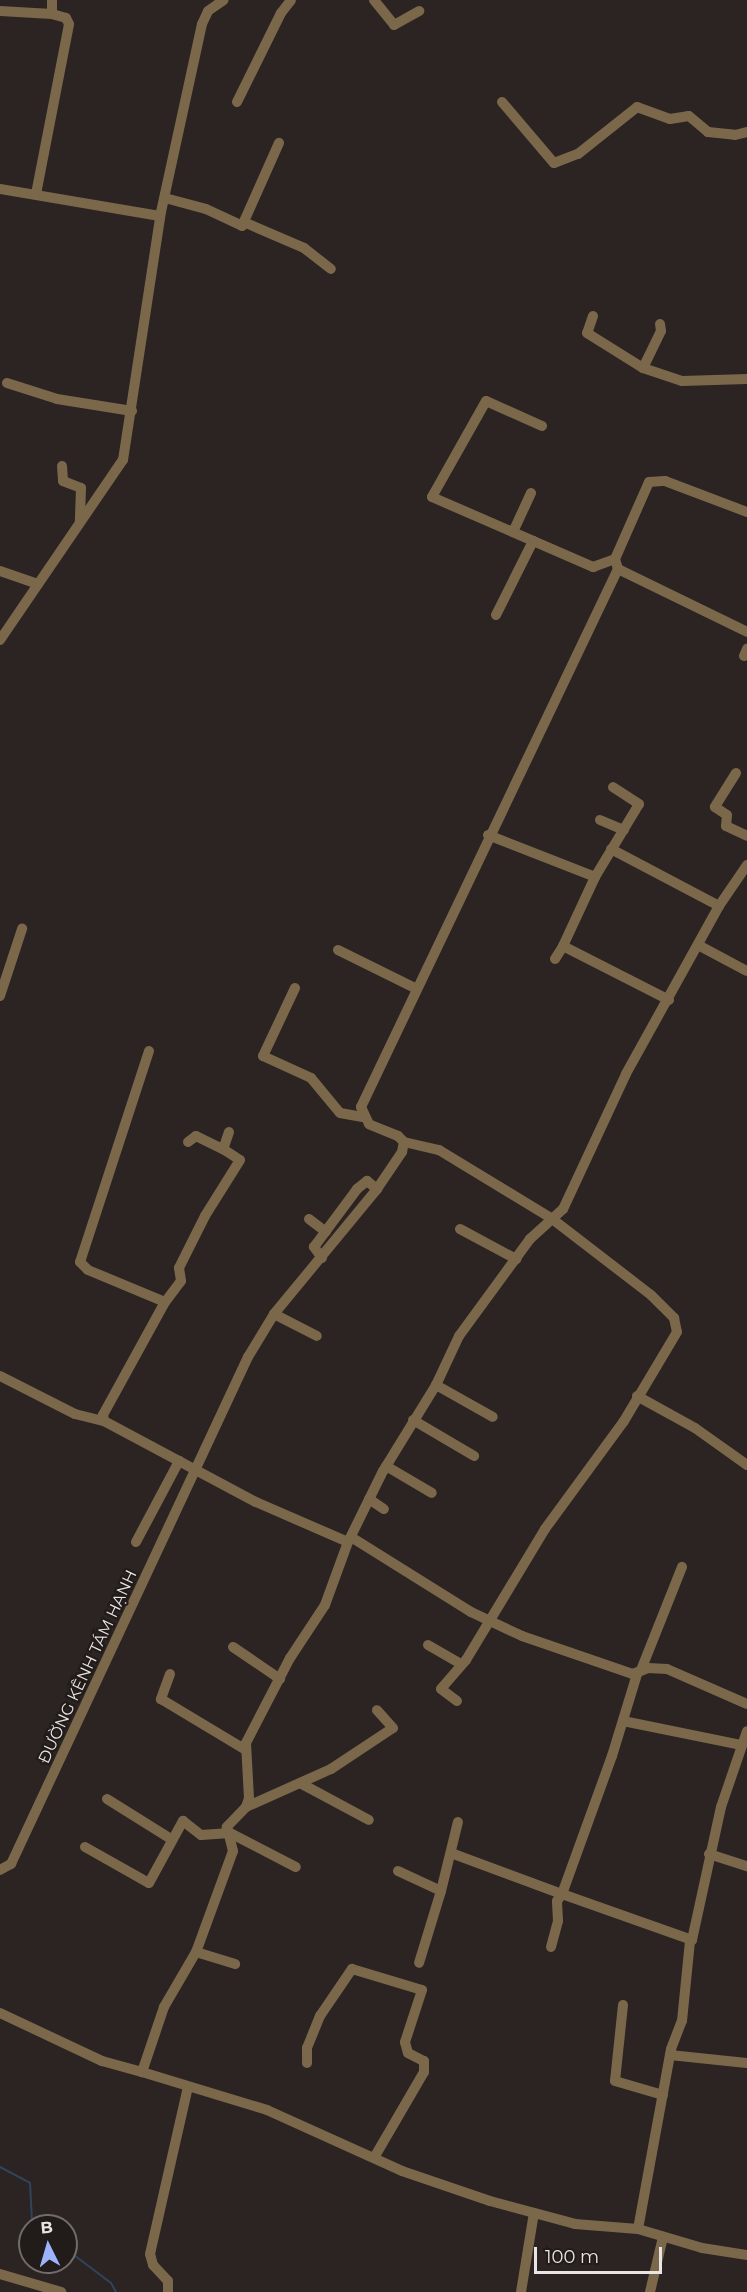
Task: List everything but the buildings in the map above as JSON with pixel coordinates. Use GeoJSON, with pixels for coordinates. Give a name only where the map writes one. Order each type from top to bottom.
{"type":"FeatureCollection","features":[{"type":"Feature","properties":{"kind":"street"},"geometry":{"type":"LineString","coordinates":[[52,0],[52,14]]}},
{"type":"Feature","properties":{"kind":"street"},"geometry":{"type":"LineString","coordinates":[[0,640],[123,460],[160,216],[204,15],[224,0]]}},
{"type":"Feature","properties":{"kind":"street"},"geometry":{"type":"LineString","coordinates":[[237,102],[281,13],[291,0]]}},
{"type":"Feature","properties":{"kind":"street"},"geometry":{"type":"LineString","coordinates":[[374,0],[394,25],[419,11]]}},
{"type":"Feature","properties":{"kind":"street"},"geometry":{"type":"LineString","coordinates":[[0,11],[52,14],[66,18],[69,24],[36,194]]}},
{"type":"Feature","properties":{"kind":"street"},"geometry":{"type":"LineString","coordinates":[[502,102],[554,163],[578,154],[637,107],[670,119],[689,116],[708,132],[735,135],[747,132]]}},
{"type":"Feature","properties":{"kind":"street"},"geometry":{"type":"LineString","coordinates":[[246,223],[279,142]]}},
{"type":"Feature","properties":{"kind":"street"},"geometry":{"type":"LineString","coordinates":[[0,189],[160,216]]}},
{"type":"Feature","properties":{"kind":"street"},"geometry":{"type":"LineString","coordinates":[[165,198],[206,209],[237,224],[246,223],[304,248],[331,269]]}},
{"type":"Feature","properties":{"kind":"street"},"geometry":{"type":"LineString","coordinates":[[593,316],[587,333],[643,368],[682,381],[747,379]]}},
{"type":"Feature","properties":{"kind":"street"},"geometry":{"type":"LineString","coordinates":[[643,368],[662,331],[660,324]]}},
{"type":"Feature","properties":{"kind":"street"},"geometry":{"type":"LineString","coordinates":[[8,383],[57,399],[132,411]]}},
{"type":"Feature","properties":{"kind":"street"},"geometry":{"type":"LineString","coordinates":[[542,426],[486,401],[431,496],[593,567],[616,564],[747,632]]}},
{"type":"Feature","properties":{"kind":"street"},"geometry":{"type":"LineString","coordinates":[[62,466],[63,481],[81,488],[80,522]]}},
{"type":"Feature","properties":{"kind":"street"},"geometry":{"type":"LineString","coordinates":[[363,1117],[361,1107],[616,564],[653,479],[704,494],[747,512]]}},
{"type":"Feature","properties":{"kind":"street"},"geometry":{"type":"LineString","coordinates":[[513,532],[531,494]]}},
{"type":"Feature","properties":{"kind":"street"},"geometry":{"type":"LineString","coordinates":[[496,615],[534,541]]}},
{"type":"Feature","properties":{"kind":"street"},"geometry":{"type":"LineString","coordinates":[[0,571],[38,584]]}},
{"type":"Feature","properties":{"kind":"street"},"geometry":{"type":"LineString","coordinates":[[736,773],[715,807],[727,814],[726,825],[747,836]]}},
{"type":"Feature","properties":{"kind":"street"},"geometry":{"type":"LineString","coordinates":[[555,959],[595,877],[639,804],[613,787]]}},
{"type":"Feature","properties":{"kind":"street"},"geometry":{"type":"LineString","coordinates":[[600,820],[624,830]]}},
{"type":"Feature","properties":{"kind":"street"},"geometry":{"type":"LineString","coordinates":[[488,835],[595,877]]}},
{"type":"Feature","properties":{"kind":"street"},"geometry":{"type":"LineString","coordinates":[[611,849],[718,906]]}},
{"type":"Feature","properties":{"kind":"street"},"geometry":{"type":"LineString","coordinates":[[246,1807],[246,1750],[279,1679],[325,1605],[350,1540],[386,1466],[436,1385],[459,1336],[516,1260],[551,1218],[563,1209],[573,1192],[626,1074],[669,1000],[718,906],[747,865]]}},
{"type":"Feature","properties":{"kind":"street"},"geometry":{"type":"LineString","coordinates":[[0,996],[22,929]]}},
{"type":"Feature","properties":{"kind":"street"},"geometry":{"type":"LineString","coordinates":[[698,945],[747,971]]}},
{"type":"Feature","properties":{"kind":"street"},"geometry":{"type":"LineString","coordinates":[[563,946],[669,1000]]}},
{"type":"Feature","properties":{"kind":"street"},"geometry":{"type":"LineString","coordinates":[[338,950],[417,989]]}},
{"type":"Feature","properties":{"kind":"street"},"geometry":{"type":"LineString","coordinates":[[295,988],[263,1056],[312,1078],[340,1113],[363,1117],[404,1142],[439,1150],[551,1218],[651,1295],[674,1318],[676,1332],[600,1457],[545,1529],[462,1665],[441,1689],[457,1701]]}},
{"type":"Feature","properties":{"kind":"street"},"geometry":{"type":"LineString","coordinates":[[149,1051],[80,1262],[88,1270],[165,1302]]}},
{"type":"Feature","properties":{"kind":"street"},"geometry":{"type":"LineString","coordinates":[[223,1149],[229,1132]]}},
{"type":"Feature","properties":{"kind":"street"},"geometry":{"type":"LineString","coordinates":[[104,1421],[103,1415],[165,1302],[181,1281],[179,1268],[205,1216],[240,1160],[196,1136],[188,1143]]}},
{"type":"Feature","properties":{"kind":"street","name":"ĐƯỜNG KÊNH TÁM HẠNH"},"geometry":{"type":"LineString","coordinates":[[0,1870],[11,1864],[248,1357],[274,1314],[377,1190],[402,1152],[404,1142]]}},
{"type":"Feature","properties":{"kind":"street"},"geometry":{"type":"LineString","coordinates":[[322,1258],[314,1248],[362,1184],[369,1182],[377,1190]]}},
{"type":"Feature","properties":{"kind":"street"},"geometry":{"type":"LineString","coordinates":[[309,1219],[326,1232]]}},
{"type":"Feature","properties":{"kind":"street"},"geometry":{"type":"LineString","coordinates":[[460,1229],[516,1260]]}},
{"type":"Feature","properties":{"kind":"street"},"geometry":{"type":"LineString","coordinates":[[274,1314],[317,1336]]}},
{"type":"Feature","properties":{"kind":"street"},"geometry":{"type":"LineString","coordinates":[[0,1376],[75,1414],[104,1421],[256,1502],[350,1540],[490,1621],[522,1636],[639,1672],[667,1669],[747,1704]]}},
{"type":"Feature","properties":{"kind":"street"},"geometry":{"type":"LineString","coordinates":[[436,1385],[493,1417]]}},
{"type":"Feature","properties":{"kind":"street"},"geometry":{"type":"LineString","coordinates":[[637,1396],[694,1428],[747,1465]]}},
{"type":"Feature","properties":{"kind":"street"},"geometry":{"type":"LineString","coordinates":[[413,1420],[474,1456]]}},
{"type":"Feature","properties":{"kind":"street"},"geometry":{"type":"LineString","coordinates":[[136,1542],[179,1461]]}},
{"type":"Feature","properties":{"kind":"street"},"geometry":{"type":"LineString","coordinates":[[386,1466],[432,1493]]}},
{"type":"Feature","properties":{"kind":"street"},"geometry":{"type":"LineString","coordinates":[[369,1499],[384,1509]]}},
{"type":"Feature","properties":{"kind":"street"},"geometry":{"type":"LineString","coordinates":[[551,1947],[558,1921],[557,1901],[562,1894],[639,1672],[682,1567]]}},
{"type":"Feature","properties":{"kind":"street"},"geometry":{"type":"LineString","coordinates":[[428,1645],[462,1665]]}},
{"type":"Feature","properties":{"kind":"street"},"geometry":{"type":"LineString","coordinates":[[233,1647],[279,1679]]}},
{"type":"Feature","properties":{"kind":"street"},"geometry":{"type":"LineString","coordinates":[[170,1674],[160,1698],[246,1750]]}},
{"type":"Feature","properties":{"kind":"street"},"geometry":{"type":"LineString","coordinates":[[142,2072],[164,2007],[196,1952],[233,1851],[227,1827],[232,1818],[246,1807],[360,1753],[393,1728],[377,1710]]}},
{"type":"Feature","properties":{"kind":"street"},"geometry":{"type":"LineString","coordinates":[[623,1721],[741,1745]]}},
{"type":"Feature","properties":{"kind":"street"},"geometry":{"type":"LineString","coordinates":[[638,2229],[670,2055],[682,2021],[690,1941],[709,1854],[747,1731]]}},
{"type":"Feature","properties":{"kind":"street"},"geometry":{"type":"LineString","coordinates":[[300,1783],[369,1820]]}},
{"type":"Feature","properties":{"kind":"street"},"geometry":{"type":"LineString","coordinates":[[107,1799],[171,1839]]}},
{"type":"Feature","properties":{"kind":"street"},"geometry":{"type":"LineString","coordinates":[[85,1847],[149,1883],[171,1839],[183,1821],[201,1835],[230,1833],[296,1868]]}},
{"type":"Feature","properties":{"kind":"street"},"geometry":{"type":"LineString","coordinates":[[419,1963],[441,1891],[458,1822]]}},
{"type":"Feature","properties":{"kind":"street"},"geometry":{"type":"LineString","coordinates":[[451,1853],[690,1941]]}},
{"type":"Feature","properties":{"kind":"street"},"geometry":{"type":"LineString","coordinates":[[709,1854],[747,1866]]}},
{"type":"Feature","properties":{"kind":"street"},"geometry":{"type":"LineString","coordinates":[[398,1871],[441,1891]]}},
{"type":"Feature","properties":{"kind":"street"},"geometry":{"type":"LineString","coordinates":[[196,1952],[235,1964]]}},
{"type":"Feature","properties":{"kind":"street"},"geometry":{"type":"LineString","coordinates":[[307,2063],[307,2048],[320,2016],[352,1969],[422,1990],[405,2042],[408,2053],[424,2061],[424,2072],[374,2158]]}},
{"type":"Feature","properties":{"kind":"street"},"geometry":{"type":"LineString","coordinates":[[623,2005],[615,2081],[663,2095]]}},
{"type":"Feature","properties":{"kind":"street"},"geometry":{"type":"LineString","coordinates":[[0,2013],[102,2061],[267,2110],[402,2171],[575,2224],[638,2229],[663,2237],[747,2255]]}},
{"type":"Feature","properties":{"kind":"street"},"geometry":{"type":"LineString","coordinates":[[670,2055],[747,2063]]}},
{"type":"Feature","properties":{"kind":"street"},"geometry":{"type":"LineString","coordinates":[[168,2292],[164,2272],[153,2265],[150,2254],[188,2086]]}},
{"type":"Feature","properties":{"kind":"street"},"geometry":{"type":"LineString","coordinates":[[521,2292],[534,2213]]}},
{"type":"Feature","properties":{"kind":"street"},"geometry":{"type":"LineString","coordinates":[[650,2292],[663,2237]]}},
{"type":"Feature","properties":{"kind":"street"},"geometry":{"type":"LineString","coordinates":[[0,2274],[61,2292]]}},
{"type":"Feature","properties":{"kind":"waterway"},"geometry":{"type":"LineString","coordinates":[[0,2167],[30,2183],[32,2214]]}},
{"type":"Feature","properties":{"kind":"waterway"},"geometry":{"type":"LineString","coordinates":[[78,2258],[111,2283],[116,2292]]}}]}
